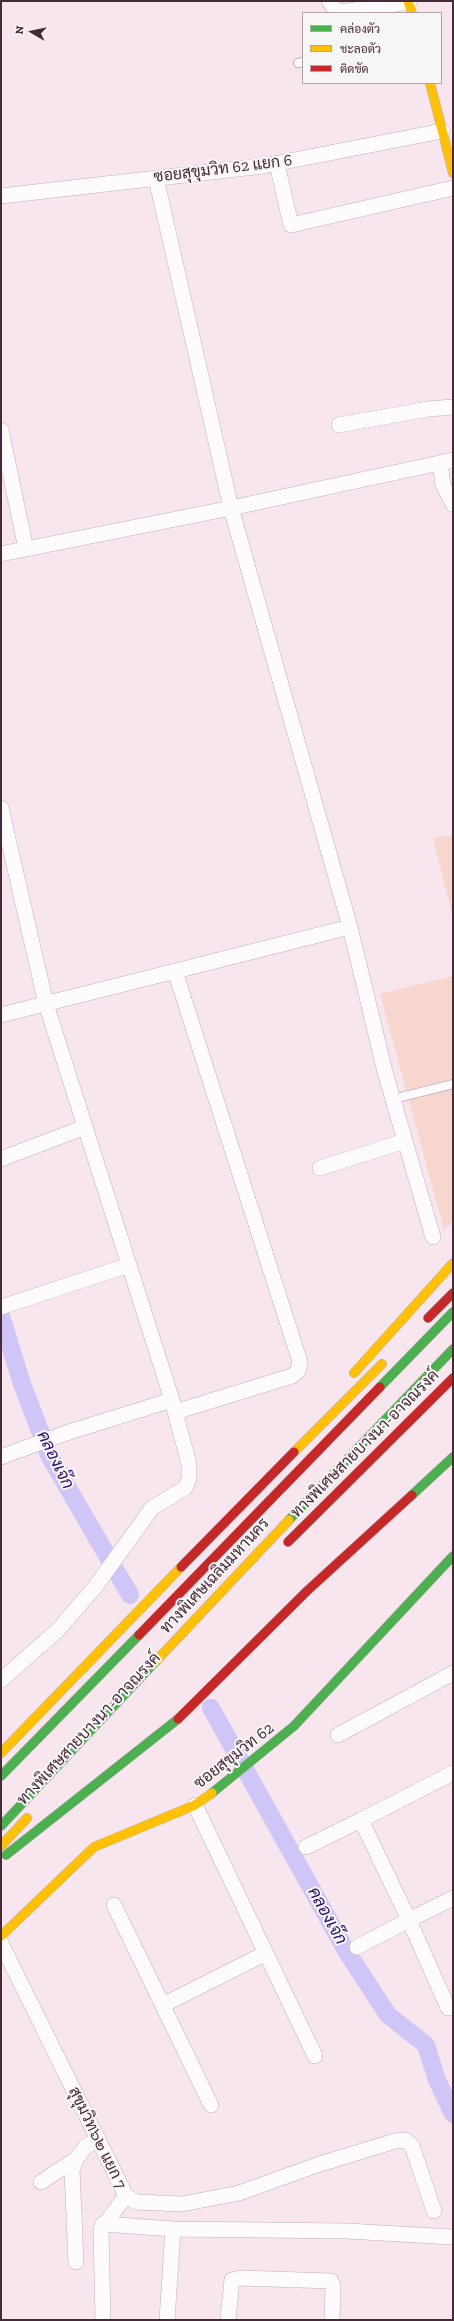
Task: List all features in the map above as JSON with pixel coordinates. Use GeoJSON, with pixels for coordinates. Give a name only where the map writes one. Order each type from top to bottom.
{"type":"FeatureCollection","features":[{"type":"Feature","properties":{"kind":"main road"},"geometry":{"type":"LineString","coordinates":[[430,84],[453,173]]}},
{"type":"Feature","properties":{"kind":"main road"},"geometry":{"type":"LineString","coordinates":[[347,1380],[453,1262]]}},
{"type":"Feature","properties":{"kind":"main road"},"geometry":{"type":"LineString","coordinates":[[420,1326],[453,1293]]}},
{"type":"Feature","properties":{"kind":"main road","name":"ทางพิเศษสายบางนา-อาจณรงค์"},"geometry":{"type":"LineString","coordinates":[[1,1776],[453,1312]]}},
{"type":"Feature","properties":{"kind":"main road","name":"ทางพิเศษเฉลิมมหานคร"},"geometry":{"type":"LineString","coordinates":[[1,1826],[370,1434],[453,1349]]}},
{"type":"Feature","properties":{"kind":"main road","name":"ทางพิเศษเฉลิมมหานคร"},"geometry":{"type":"LineString","coordinates":[[1,1753],[259,1486],[387,1359]]}},
{"type":"Feature","properties":{"kind":"main road","name":"ทางพิเศษสายบางนา-อาจณรงค์"},"geometry":{"type":"LineString","coordinates":[[281,1550],[453,1378]]}},
{"type":"Feature","properties":{"kind":"main road"},"geometry":{"type":"LineString","coordinates":[[259,1486],[317,1415]]}},
{"type":"Feature","properties":{"kind":"main road"},"geometry":{"type":"LineString","coordinates":[[1,1860],[181,1716],[307,1591],[453,1457]]}},
{"type":"Feature","properties":{"kind":"main road","name":"ซอยสุขุมวิท 62"},"geometry":{"type":"LineString","coordinates":[[1,1936],[94,1847],[195,1805],[228,1782],[294,1726],[453,1556]]}},
{"type":"Feature","properties":{"kind":"main road","name":"ทางพิเศษสายบางนา-อาจณรงค์"},"geometry":{"type":"LineString","coordinates":[[1,1846],[33,1811]]}},
{"type":"Feature","properties":{"kind":"street"},"geometry":{"type":"LineString","coordinates":[[328,1],[334,8],[341,12],[410,5]]}},
{"type":"Feature","properties":{"kind":"street","name":"ซอยสุขุมวิท 62 แยก 6"},"geometry":{"type":"LineString","coordinates":[[1,196],[277,164],[442,131]]}},
{"type":"Feature","properties":{"kind":"street"},"geometry":{"type":"LineString","coordinates":[[277,164],[291,225],[453,188]]}},
{"type":"Feature","properties":{"kind":"street"},"geometry":{"type":"LineString","coordinates":[[156,178],[232,508],[350,927],[393,1099],[433,1237]]}},
{"type":"Feature","properties":{"kind":"street"},"geometry":{"type":"LineString","coordinates":[[339,425],[428,409],[453,407]]}},
{"type":"Feature","properties":{"kind":"street"},"geometry":{"type":"LineString","coordinates":[[1,430],[26,549]]}},
{"type":"Feature","properties":{"kind":"street"},"geometry":{"type":"LineString","coordinates":[[1,554],[232,508],[446,461],[443,484],[453,504]]}},
{"type":"Feature","properties":{"kind":"street"},"geometry":{"type":"LineString","coordinates":[[1,808],[46,1004],[174,1406],[189,1464],[185,1488],[152,1508],[94,1587],[58,1630],[1,1680]]}},
{"type":"Feature","properties":{"kind":"street"},"geometry":{"type":"LineString","coordinates":[[1,1015],[350,927]]}},
{"type":"Feature","properties":{"kind":"street"},"geometry":{"type":"LineString","coordinates":[[1,1457],[66,1433],[292,1376],[298,1371],[300,1362],[175,971]]}},
{"type":"Feature","properties":{"kind":"street"},"geometry":{"type":"LineString","coordinates":[[1,1159],[85,1127]]}},
{"type":"Feature","properties":{"kind":"street"},"geometry":{"type":"LineString","coordinates":[[320,1168],[405,1141]]}},
{"type":"Feature","properties":{"kind":"street"},"geometry":{"type":"LineString","coordinates":[[1,1307],[129,1265]]}},
{"type":"Feature","properties":{"kind":"street"},"geometry":{"type":"LineString","coordinates":[[338,1735],[453,1673]]}},
{"type":"Feature","properties":{"kind":"street"},"geometry":{"type":"LineString","coordinates":[[306,1847],[453,1773]]}},
{"type":"Feature","properties":{"kind":"street"},"geometry":{"type":"LineString","coordinates":[[195,1805],[315,2056]]}},
{"type":"Feature","properties":{"kind":"street"},"geometry":{"type":"LineString","coordinates":[[361,1820],[451,2010]]}},
{"type":"Feature","properties":{"kind":"street"},"geometry":{"type":"LineString","coordinates":[[357,1947],[453,1898]]}},
{"type":"Feature","properties":{"kind":"street"},"geometry":{"type":"LineString","coordinates":[[114,1905],[211,2105]]}},
{"type":"Feature","properties":{"kind":"street","name":"สุขุมวิท๖๒ แยก 7"},"geometry":{"type":"LineString","coordinates":[[1,1943],[126,2196],[136,2202],[147,2204],[182,2204],[239,2193],[317,2165],[395,2141],[405,2140],[412,2146],[434,2211]]}},
{"type":"Feature","properties":{"kind":"street"},"geometry":{"type":"LineString","coordinates":[[163,2005],[266,1953]]}},
{"type":"Feature","properties":{"kind":"street"},"geometry":{"type":"LineString","coordinates":[[76,2262],[72,2170],[76,2159],[85,2147],[98,2139]]}},
{"type":"Feature","properties":{"kind":"street"},"geometry":{"type":"LineString","coordinates":[[41,2182],[76,2159]]}},
{"type":"Feature","properties":{"kind":"street"},"geometry":{"type":"LineString","coordinates":[[103,2320],[101,2229],[103,2224],[126,2196]]}},
{"type":"Feature","properties":{"kind":"street"},"geometry":{"type":"LineString","coordinates":[[103,2224],[173,2229],[347,2231],[453,2237]]}},
{"type":"Feature","properties":{"kind":"street"},"geometry":{"type":"LineString","coordinates":[[167,2320],[173,2229]]}},
{"type":"Feature","properties":{"kind":"street"},"geometry":{"type":"LineString","coordinates":[[228,2320],[232,2280],[240,2278],[331,2281],[333,2286],[332,2320]]}},
{"type":"Feature","properties":{"kind":"lane"},"geometry":{"type":"LineString","coordinates":[[393,1099],[453,1084]]}},
{"type":"Feature","properties":{"kind":"shaded area"},"geometry":{"type":"Polygon","coordinates":[[[453,835],[453,918],[433,838],[453,835]]]}},
{"type":"Feature","properties":{"kind":"shaded area"},"geometry":{"type":"Polygon","coordinates":[[[453,976],[453,1221],[444,1230],[380,994],[453,976]]]}},
{"type":"Feature","properties":{"kind":"waterway","name":"คลองเจ๊ก"},"geometry":{"type":"LineString","coordinates":[[1,1316],[22,1384],[50,1457],[130,1595]]}},
{"type":"Feature","properties":{"kind":"waterway","name":"คลองเจ๊ก"},"geometry":{"type":"LineString","coordinates":[[211,1708],[345,1949],[388,2015],[426,2045],[437,2080],[453,2114]]}},
{"type":"Feature","properties":{"kind":"traffic: fast"},"geometry":{"type":"LineString","coordinates":[[380,1387],[453,1312]]}},
{"type":"Feature","properties":{"kind":"traffic: fast"},"geometry":{"type":"LineString","coordinates":[[289,1520],[453,1349]]}},
{"type":"Feature","properties":{"kind":"traffic: fast"},"geometry":{"type":"LineString","coordinates":[[412,1495],[453,1457]]}},
{"type":"Feature","properties":{"kind":"traffic: fast"},"geometry":{"type":"LineString","coordinates":[[212,1793],[294,1726],[453,1556]]}},
{"type":"Feature","properties":{"kind":"traffic: fast"},"geometry":{"type":"LineString","coordinates":[[1,1776],[139,1635]]}},
{"type":"Feature","properties":{"kind":"traffic: fast"},"geometry":{"type":"LineString","coordinates":[[1,1826],[156,1661]]}},
{"type":"Feature","properties":{"kind":"traffic: fast"},"geometry":{"type":"LineString","coordinates":[[6,1855],[178,1719]]}},
{"type":"Feature","properties":{"kind":"traffic: slow"},"geometry":{"type":"LineString","coordinates":[[408,1],[412,12]]}},
{"type":"Feature","properties":{"kind":"traffic: slow"},"geometry":{"type":"LineString","coordinates":[[430,84],[453,173]]}},
{"type":"Feature","properties":{"kind":"traffic: slow"},"geometry":{"type":"LineString","coordinates":[[354,1373],[453,1263]]}},
{"type":"Feature","properties":{"kind":"traffic: slow"},"geometry":{"type":"LineString","coordinates":[[294,1452],[382,1364]]}},
{"type":"Feature","properties":{"kind":"traffic: slow"},"geometry":{"type":"LineString","coordinates":[[156,1661],[289,1520]]}},
{"type":"Feature","properties":{"kind":"traffic: slow"},"geometry":{"type":"LineString","coordinates":[[1,1753],[181,1567]]}},
{"type":"Feature","properties":{"kind":"traffic: slow"},"geometry":{"type":"LineString","coordinates":[[1,1936],[94,1847],[195,1805],[212,1793]]}},
{"type":"Feature","properties":{"kind":"traffic: slow"},"geometry":{"type":"LineString","coordinates":[[1,1846],[27,1818]]}},
{"type":"Feature","properties":{"kind":"traffic: jam"},"geometry":{"type":"LineString","coordinates":[[428,1318],[453,1293]]}},
{"type":"Feature","properties":{"kind":"traffic: jam"},"geometry":{"type":"LineString","coordinates":[[288,1542],[453,1378]]}},
{"type":"Feature","properties":{"kind":"traffic: jam"},"geometry":{"type":"LineString","coordinates":[[139,1635],[380,1387]]}},
{"type":"Feature","properties":{"kind":"traffic: jam"},"geometry":{"type":"LineString","coordinates":[[181,1567],[294,1452]]}},
{"type":"Feature","properties":{"kind":"traffic: jam"},"geometry":{"type":"LineString","coordinates":[[178,1719],[307,1591],[412,1495]]}}]}
